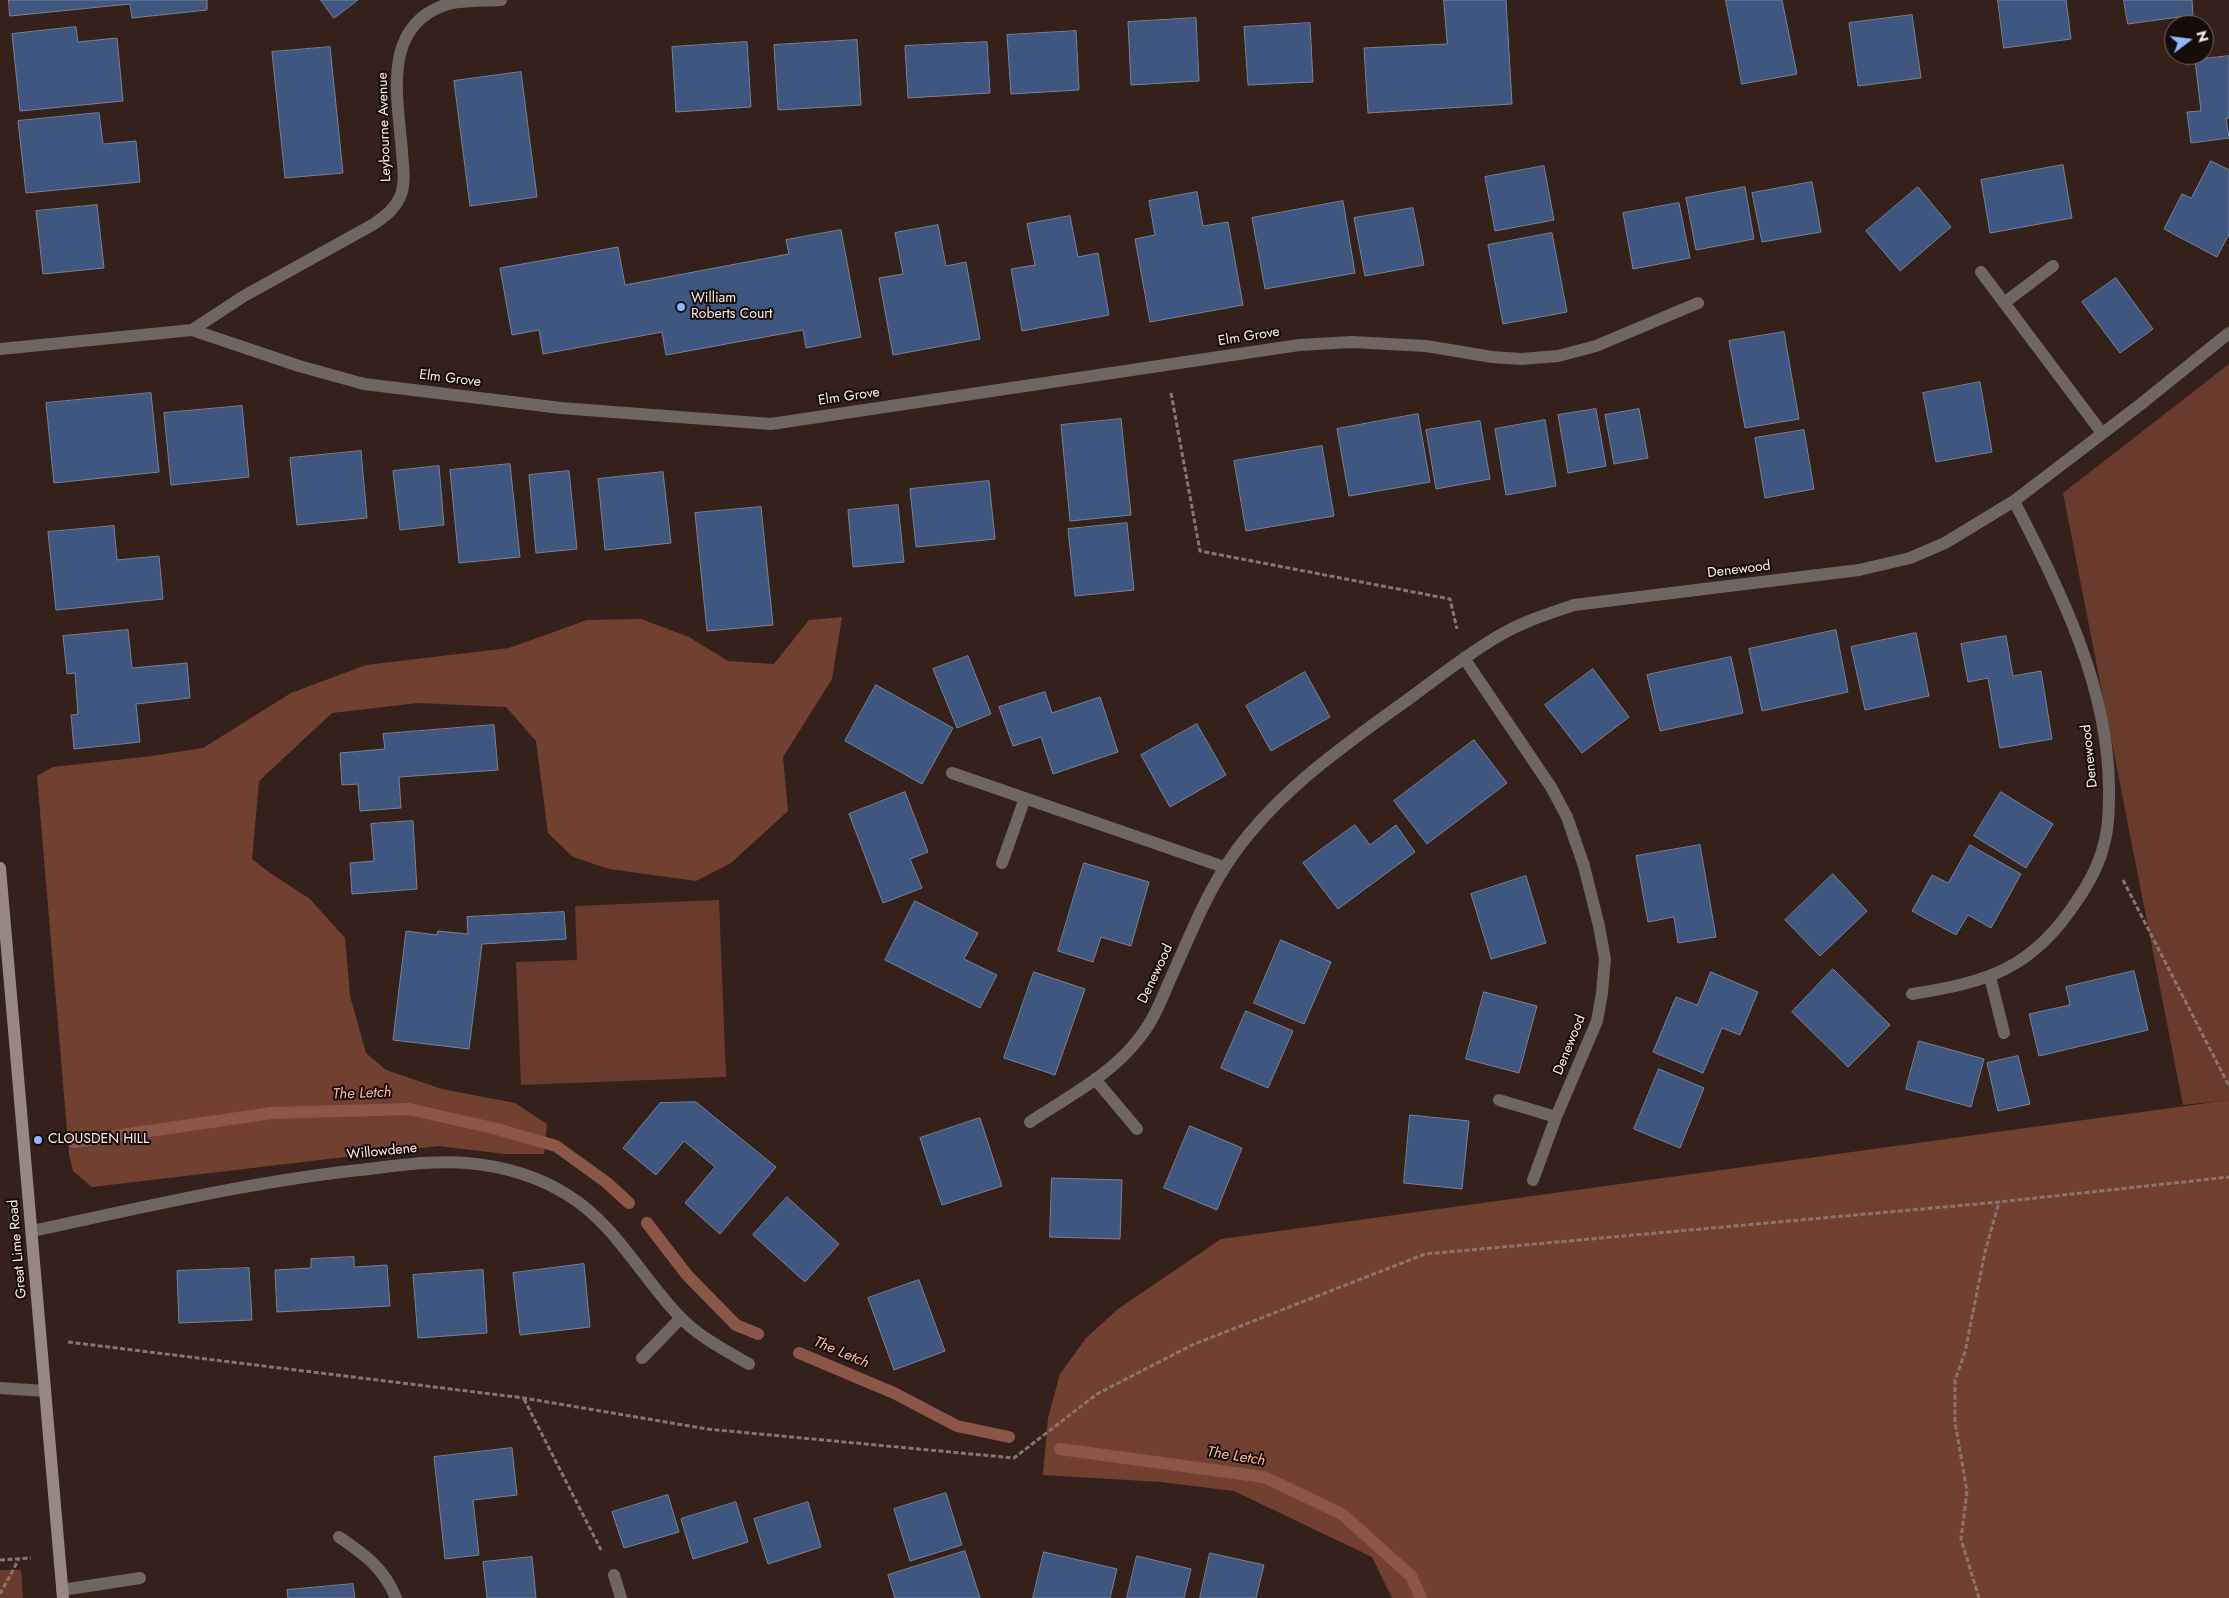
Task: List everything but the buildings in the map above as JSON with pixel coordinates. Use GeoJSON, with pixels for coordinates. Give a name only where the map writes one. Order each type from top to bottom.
{"type":"FeatureCollection","features":[{"type":"Feature","properties":{"kind":"main road","name":"Great Lime Road"},"geometry":{"type":"LineString","coordinates":[[0,868],[62,1594]]}},
{"type":"Feature","properties":{"kind":"street","name":"Leybourne Avenue"},"geometry":{"type":"LineString","coordinates":[[192,330],[244,296],[374,224],[390,212],[400,196],[404,176],[396,75],[399,53],[409,32],[420,19],[433,10],[450,4],[501,0]]}},
{"type":"Feature","properties":{"kind":"street"},"geometry":{"type":"LineString","coordinates":[[2004,303],[2053,266]]}},
{"type":"Feature","properties":{"kind":"street"},"geometry":{"type":"LineString","coordinates":[[1981,272],[2102,433]]}},
{"type":"Feature","properties":{"kind":"street","name":"Elm Grove"},"geometry":{"type":"LineString","coordinates":[[0,349],[192,330],[299,366],[364,384],[561,408],[771,424],[1299,345],[1352,342],[1426,346],[1492,357],[1521,359],[1558,356],[1596,346],[1698,303]]}},
{"type":"Feature","properties":{"kind":"street","name":"Denewood"},"geometry":{"type":"LineString","coordinates":[[1030,1122],[1095,1079],[1123,1056],[1140,1037],[1152,1018],[1224,867],[1256,825],[1289,791],[1362,732],[1464,658],[1502,634],[1540,616],[1574,605],[1860,570],[1910,558],[1945,543],[2014,501],[2229,333]]}},
{"type":"Feature","properties":{"kind":"street","name":"Denewood"},"geometry":{"type":"LineString","coordinates":[[1912,994],[1960,987],[1990,977],[2015,964],[2051,935],[2068,915],[2088,884],[2104,844],[2109,806],[2109,767],[2094,681],[2078,636],[2050,573],[2014,501]]}},
{"type":"Feature","properties":{"kind":"street","name":"Denewood"},"geometry":{"type":"LineString","coordinates":[[1464,658],[1551,787],[1566,817],[1584,866],[1599,926],[1605,960],[1597,1021],[1556,1116],[1533,1180]]}},
{"type":"Feature","properties":{"kind":"street"},"geometry":{"type":"LineString","coordinates":[[952,773],[1224,867]]}},
{"type":"Feature","properties":{"kind":"street"},"geometry":{"type":"LineString","coordinates":[[1002,863],[1025,798]]}},
{"type":"Feature","properties":{"kind":"street"},"geometry":{"type":"LineString","coordinates":[[1990,977],[2004,1033]]}},
{"type":"Feature","properties":{"kind":"street"},"geometry":{"type":"LineString","coordinates":[[1095,1079],[1138,1129]]}},
{"type":"Feature","properties":{"kind":"street"},"geometry":{"type":"LineString","coordinates":[[1499,1100],[1556,1116]]}},
{"type":"Feature","properties":{"kind":"street","name":"Willowdene"},"geometry":{"type":"LineString","coordinates":[[32,1231],[210,1193],[319,1174],[436,1162],[468,1163],[500,1168],[531,1178],[566,1194],[596,1216],[619,1241],[680,1318],[713,1344],[749,1364]]}},
{"type":"Feature","properties":{"kind":"street"},"geometry":{"type":"LineString","coordinates":[[642,1358],[680,1318]]}},
{"type":"Feature","properties":{"kind":"street"},"geometry":{"type":"LineString","coordinates":[[0,1388],[45,1391]]}},
{"type":"Feature","properties":{"kind":"street"},"geometry":{"type":"LineString","coordinates":[[339,1537],[369,1558],[390,1584],[396,1598]]}},
{"type":"Feature","properties":{"kind":"street"},"geometry":{"type":"LineString","coordinates":[[614,1575],[621,1598]]}},
{"type":"Feature","properties":{"kind":"street"},"geometry":{"type":"LineString","coordinates":[[62,1594],[140,1578]]}},
{"type":"Feature","properties":{"kind":"path"},"geometry":{"type":"LineString","coordinates":[[1166,366],[1200,551],[1450,598],[1464,658]]}},
{"type":"Feature","properties":{"kind":"path"},"geometry":{"type":"LineString","coordinates":[[2104,844],[2229,1086]]}},
{"type":"Feature","properties":{"kind":"path"},"geometry":{"type":"LineString","coordinates":[[40,1339],[524,1398],[707,1429],[1014,1458],[1097,1394],[1192,1345],[1425,1254],[1999,1202],[2229,1177]]}},
{"type":"Feature","properties":{"kind":"path"},"geometry":{"type":"LineString","coordinates":[[1979,1598],[1961,1538],[1967,1491],[1955,1422],[1955,1380],[1965,1352],[1986,1252],[1999,1202]]}},
{"type":"Feature","properties":{"kind":"path"},"geometry":{"type":"LineString","coordinates":[[524,1398],[614,1575]]}},
{"type":"Feature","properties":{"kind":"path"},"geometry":{"type":"LineString","coordinates":[[0,1594],[19,1558]]}},
{"type":"Feature","properties":{"kind":"shaded area"},"geometry":{"type":"Polygon","coordinates":[[[2229,364],[2229,1100],[2183,1105],[2063,493],[2229,364]]]}},
{"type":"Feature","properties":{"kind":"shaded area"},"geometry":{"type":"Polygon","coordinates":[[[842,617],[832,679],[783,757],[788,811],[731,863],[696,881],[609,869],[573,857],[548,833],[536,741],[506,707],[418,703],[332,713],[259,781],[252,859],[310,899],[345,938],[350,996],[366,1053],[386,1070],[442,1089],[515,1103],[547,1124],[544,1154],[505,1154],[438,1146],[92,1187],[73,1171],[69,1154],[37,776],[53,767],[152,756],[203,748],[291,693],[366,665],[509,648],[587,620],[641,619],[689,637],[728,661],[774,664],[809,620],[842,617]]]}},
{"type":"Feature","properties":{"kind":"shaded area"},"geometry":{"type":"Polygon","coordinates":[[[719,900],[726,1077],[521,1085],[516,962],[577,960],[575,906],[719,900]]]}},
{"type":"Feature","properties":{"kind":"shaded area"},"geometry":{"type":"Polygon","coordinates":[[[2229,1100],[2229,1598],[1392,1598],[1372,1557],[1234,1491],[1161,1482],[1043,1475],[1048,1418],[1060,1374],[1086,1338],[1118,1309],[1221,1239],[2229,1100]]]}},
{"type":"Feature","properties":{"kind":"shaded area"},"geometry":{"type":"Polygon","coordinates":[[[0,1570],[21,1570],[23,1598],[0,1598],[0,1570]]]}},
{"type":"Feature","properties":{"kind":"waterway","name":"The Letch"},"geometry":{"type":"LineString","coordinates":[[74,1142],[272,1113],[409,1109],[497,1129],[556,1146],[606,1182],[629,1203]]}},
{"type":"Feature","properties":{"kind":"waterway","name":"The Letch"},"geometry":{"type":"LineString","coordinates":[[647,1223],[687,1275],[736,1325],[758,1334]]}},
{"type":"Feature","properties":{"kind":"waterway","name":"The Letch"},"geometry":{"type":"LineString","coordinates":[[799,1353],[894,1393],[957,1426],[1009,1437]]}},
{"type":"Feature","properties":{"kind":"waterway","name":"The Letch"},"geometry":{"type":"LineString","coordinates":[[1060,1449],[1264,1477],[1342,1514],[1411,1576],[1421,1598]]}},
{"type":"Feature","properties":{"kind":"place","name":"William Roberts Court"},"geometry":{"type":"Point","coordinates":[681,307]}},
{"type":"Feature","properties":{"kind":"place","name":"CLOUSDEN HILL"},"geometry":{"type":"Point","coordinates":[38,1140]}}]}
